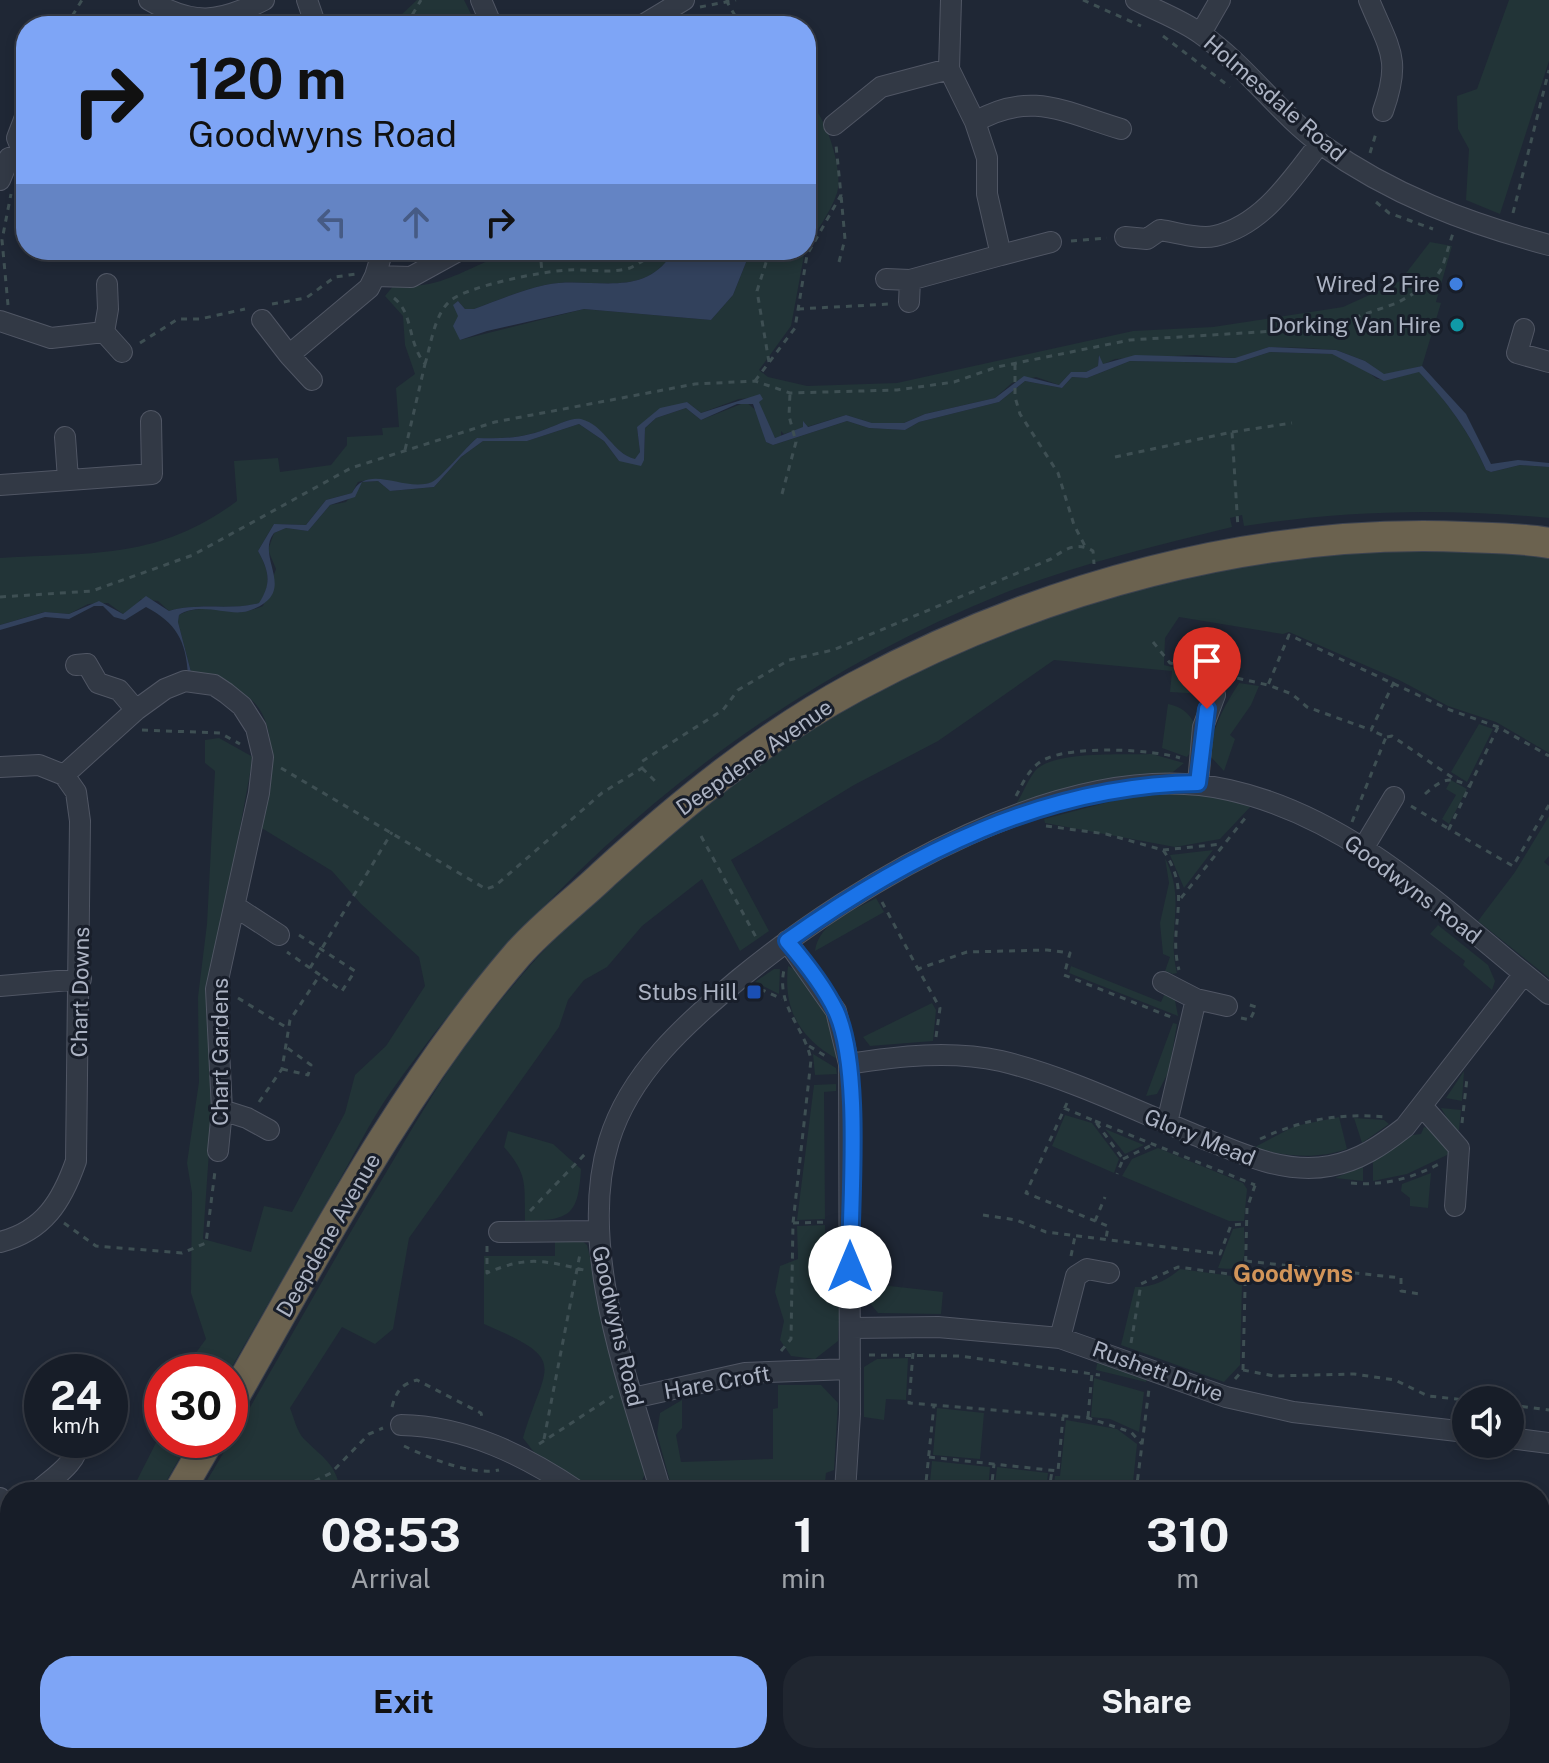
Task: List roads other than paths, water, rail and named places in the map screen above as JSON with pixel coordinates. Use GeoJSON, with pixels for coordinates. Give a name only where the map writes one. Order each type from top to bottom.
{"type":"FeatureCollection","features":[{"type":"Feature","properties":{"kind":"highway","name":"Deepdene Avenue"},"geometry":{"type":"LineString","coordinates":[[248,1373],[405,1104],[458,1028],[521,951],[656,827],[747,757],[852,688],[974,628],[1157,571],[1242,552],[1398,534],[1549,543]]}},
{"type":"Feature","properties":{"kind":"highway"},"geometry":{"type":"LineString","coordinates":[[185,1482],[199,1458]]}},
{"type":"Feature","properties":{"kind":"street"},"geometry":{"type":"LineString","coordinates":[[149,0],[167,16]]}},
{"type":"Feature","properties":{"kind":"street"},"geometry":{"type":"LineString","coordinates":[[228,16],[264,0]]}},
{"type":"Feature","properties":{"kind":"street"},"geometry":{"type":"LineString","coordinates":[[951,0],[949,69],[975,122],[987,158],[987,194],[1001,255]]}},
{"type":"Feature","properties":{"kind":"street","name":"Holmesdale Road"},"geometry":{"type":"LineString","coordinates":[[1136,0],[1201,33],[1320,143],[1364,172],[1407,197],[1457,219],[1549,245]]}},
{"type":"Feature","properties":{"kind":"street"},"geometry":{"type":"LineString","coordinates":[[1201,33],[1220,0]]}},
{"type":"Feature","properties":{"kind":"street"},"geometry":{"type":"LineString","coordinates":[[1369,0],[1393,59],[1394,80],[1383,111]]}},
{"type":"Feature","properties":{"kind":"street"},"geometry":{"type":"LineString","coordinates":[[664,16],[687,6]]}},
{"type":"Feature","properties":{"kind":"street"},"geometry":{"type":"LineString","coordinates":[[834,125],[881,87],[949,69]]}},
{"type":"Feature","properties":{"kind":"street"},"geometry":{"type":"LineString","coordinates":[[975,122],[1000,108],[1025,103],[1121,129]]}},
{"type":"Feature","properties":{"kind":"street"},"geometry":{"type":"LineString","coordinates":[[1125,237],[1147,239],[1160,230],[1213,237],[1242,226],[1272,204],[1320,143]]}},
{"type":"Feature","properties":{"kind":"street"},"geometry":{"type":"LineString","coordinates":[[6,187],[9,158],[16,156]]}},
{"type":"Feature","properties":{"kind":"street"},"geometry":{"type":"LineString","coordinates":[[886,279],[910,280],[1051,242]]}},
{"type":"Feature","properties":{"kind":"street"},"geometry":{"type":"LineString","coordinates":[[289,355],[369,288],[380,260]]}},
{"type":"Feature","properties":{"kind":"street"},"geometry":{"type":"LineString","coordinates":[[375,276],[411,277],[442,260]]}},
{"type":"Feature","properties":{"kind":"street"},"geometry":{"type":"LineString","coordinates":[[909,302],[910,280]]}},
{"type":"Feature","properties":{"kind":"street"},"geometry":{"type":"LineString","coordinates":[[104,332],[108,309],[107,284]]}},
{"type":"Feature","properties":{"kind":"street"},"geometry":{"type":"LineString","coordinates":[[264,310],[289,355],[312,380]]}},
{"type":"Feature","properties":{"kind":"street"},"geometry":{"type":"LineString","coordinates":[[0,321],[51,338],[104,332]]}},
{"type":"Feature","properties":{"kind":"street"},"geometry":{"type":"LineString","coordinates":[[1524,329],[1517,353],[1549,362]]}},
{"type":"Feature","properties":{"kind":"street"},"geometry":{"type":"LineString","coordinates":[[104,332],[122,352]]}},
{"type":"Feature","properties":{"kind":"street"},"geometry":{"type":"LineString","coordinates":[[0,485],[152,474],[151,421]]}},
{"type":"Feature","properties":{"kind":"street"},"geometry":{"type":"LineString","coordinates":[[65,437],[68,479]]}},
{"type":"Feature","properties":{"kind":"street"},"geometry":{"type":"LineString","coordinates":[[76,665],[87,664],[98,683],[119,690],[136,710]]}},
{"type":"Feature","properties":{"kind":"street","name":"Chart Gardens"},"geometry":{"type":"LineString","coordinates":[[64,775],[136,710],[165,689],[185,681],[214,685],[250,716],[263,757],[236,907],[216,989],[222,1110],[218,1151]]}},
{"type":"Feature","properties":{"kind":"street"},"geometry":{"type":"LineString","coordinates":[[1198,774],[1203,727],[1215,695]]}},
{"type":"Feature","properties":{"kind":"street"},"geometry":{"type":"LineString","coordinates":[[0,767],[39,765],[64,775]]}},
{"type":"Feature","properties":{"kind":"street","name":"Goodwyns Road"},"geometry":{"type":"LineString","coordinates":[[658,1482],[590,1231],[609,1139],[640,1076],[672,1038],[767,957],[792,947],[872,883],[925,853],[1035,810],[1099,791],[1156,784],[1198,774],[1368,841],[1549,994]]}},
{"type":"Feature","properties":{"kind":"street","name":"Chart Downs"},"geometry":{"type":"LineString","coordinates":[[0,1242],[30,1232],[51,1214],[66,1189],[76,1161],[81,979],[80,821],[76,792],[64,775]]}},
{"type":"Feature","properties":{"kind":"street"},"geometry":{"type":"LineString","coordinates":[[1368,841],[1394,797]]}},
{"type":"Feature","properties":{"kind":"street"},"geometry":{"type":"LineString","coordinates":[[236,907],[282,937]]}},
{"type":"Feature","properties":{"kind":"street"},"geometry":{"type":"LineString","coordinates":[[792,947],[836,1011],[849,1064],[850,1369],[845,1482]]}},
{"type":"Feature","properties":{"kind":"street","name":"Glory Mead"},"geometry":{"type":"LineString","coordinates":[[849,1064],[934,1055],[969,1056],[1014,1065],[1264,1162],[1313,1168],[1353,1161],[1381,1146],[1422,1106],[1524,974]]}},
{"type":"Feature","properties":{"kind":"street"},"geometry":{"type":"LineString","coordinates":[[0,986],[81,979]]}},
{"type":"Feature","properties":{"kind":"street"},"geometry":{"type":"LineString","coordinates":[[1163,982],[1188,996],[1227,1006]]}},
{"type":"Feature","properties":{"kind":"street"},"geometry":{"type":"LineString","coordinates":[[1167,1123],[1189,1024],[1188,996]]}},
{"type":"Feature","properties":{"kind":"street"},"geometry":{"type":"LineString","coordinates":[[1422,1106],[1459,1148],[1455,1206]]}},
{"type":"Feature","properties":{"kind":"street"},"geometry":{"type":"LineString","coordinates":[[222,1110],[247,1118],[269,1130]]}},
{"type":"Feature","properties":{"kind":"street"},"geometry":{"type":"LineString","coordinates":[[499,1232],[590,1231]]}},
{"type":"Feature","properties":{"kind":"street"},"geometry":{"type":"LineString","coordinates":[[1060,1338],[1076,1276],[1087,1269],[1109,1273]]}},
{"type":"Feature","properties":{"kind":"street","name":"Rushett Drive"},"geometry":{"type":"LineString","coordinates":[[850,1328],[938,1327],[1060,1338],[1226,1397],[1293,1412],[1452,1430]]}},
{"type":"Feature","properties":{"kind":"street","name":"Hare Croft"},"geometry":{"type":"LineString","coordinates":[[632,1392],[745,1373],[850,1369]]}},
{"type":"Feature","properties":{"kind":"street"},"geometry":{"type":"LineString","coordinates":[[401,1425],[470,1436],[521,1456],[563,1482]]}},
{"type":"Feature","properties":{"kind":"street"},"geometry":{"type":"LineString","coordinates":[[1524,1440],[1549,1443]]}},
{"type":"Feature","properties":{"kind":"street"},"geometry":{"type":"LineString","coordinates":[[48,1482],[73,1458]]}},
{"type":"Feature","properties":{"kind":"water"},"geometry":{"type":"Polygon","coordinates":[[[666,260],[747,260],[733,295],[711,320],[584,309],[460,340],[453,326],[458,316],[453,305],[458,301],[465,309],[474,309],[545,285],[633,281],[648,276],[666,260]]]}},
{"type":"Feature","properties":{"kind":"water"},"geometry":{"type":"Polygon","coordinates":[[[1269,347],[1336,350],[1365,361],[1384,374],[1422,366],[1466,414],[1491,464],[1518,460],[1549,463],[1549,467],[1520,465],[1491,472],[1486,470],[1457,418],[1419,372],[1384,381],[1332,354],[1270,352],[1236,363],[1130,361],[1087,378],[1072,377],[1062,388],[1025,381],[999,402],[919,422],[905,430],[869,428],[847,421],[773,445],[766,442],[753,404],[737,404],[701,420],[686,408],[656,418],[645,428],[641,466],[619,461],[604,441],[579,424],[527,441],[483,441],[461,457],[434,487],[390,491],[378,481],[363,482],[377,479],[410,484],[432,482],[477,438],[524,436],[577,419],[589,422],[627,456],[635,459],[640,452],[637,427],[660,408],[687,402],[701,413],[760,394],[763,399],[759,402],[775,438],[803,427],[803,421],[808,427],[846,415],[872,423],[904,423],[925,414],[995,398],[1024,376],[1059,385],[1071,372],[1086,372],[1098,366],[1099,355],[1103,364],[1135,355],[1235,358],[1269,347]]]}},
{"type":"Feature","properties":{"kind":"water"},"geometry":{"type":"Polygon","coordinates":[[[362,483],[355,497],[330,505],[308,531],[286,528],[274,533],[269,543],[269,553],[275,585],[272,595],[264,604],[248,611],[196,609],[179,615],[178,622],[192,676],[188,675],[185,652],[178,634],[165,619],[146,607],[125,620],[114,617],[103,606],[94,606],[69,619],[45,617],[0,630],[0,625],[45,612],[69,614],[99,601],[123,614],[146,596],[169,611],[259,603],[268,577],[258,551],[274,524],[306,525],[326,500],[352,493],[362,483]]]}},
{"type":"Feature","properties":{"kind":"place","name":"Wired 2 Fire"},"geometry":{"type":"Point","coordinates":[1456,284]}},
{"type":"Feature","properties":{"kind":"place","name":"Dorking Van Hire"},"geometry":{"type":"Point","coordinates":[1457,325]}},
{"type":"Feature","properties":{"kind":"place","name":"Stubs Hill"},"geometry":{"type":"Point","coordinates":[754,992]}},
{"type":"Feature","properties":{"kind":"district","name":"Goodwyns"},"geometry":{"type":"Point","coordinates":[1293,1274]}}]}
